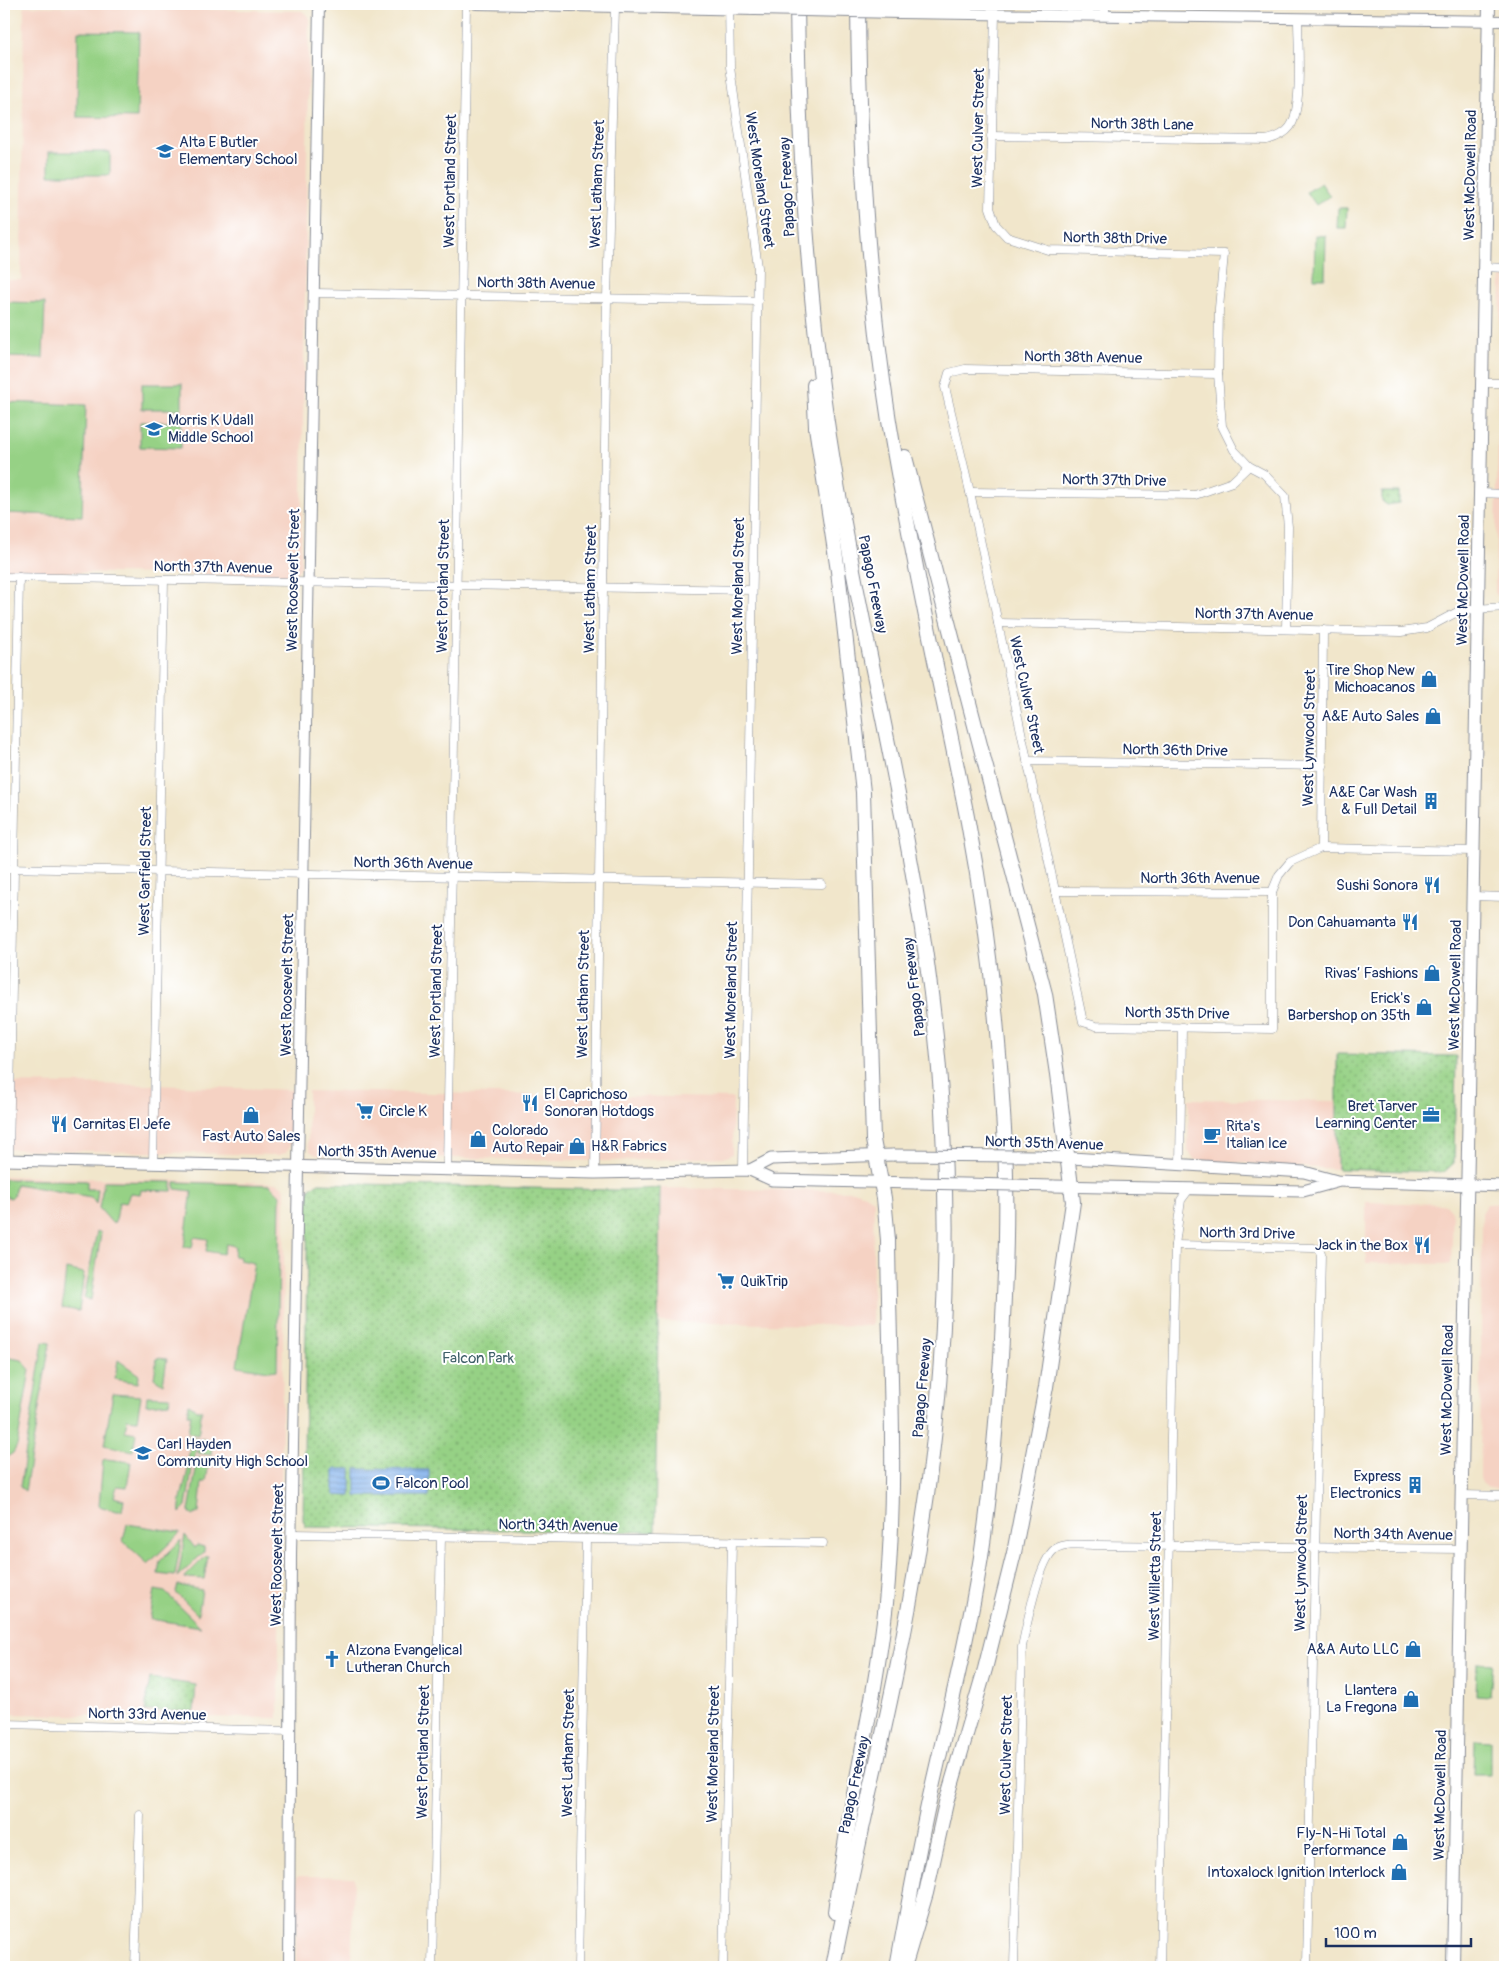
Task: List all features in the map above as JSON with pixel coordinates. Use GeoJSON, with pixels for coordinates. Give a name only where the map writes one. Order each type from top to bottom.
{"type":"FeatureCollection","features":[{"type":"Feature","properties":{"kind":"highway","name":"Papago Freeway"},"geometry":{"type":"LineString","coordinates":[[797,4],[808,274],[835,470],[905,820],[922,918],[936,1028],[946,1209],[942,1349],[937,1415],[920,1546],[833,1967]]}},
{"type":"Feature","properties":{"kind":"highway"},"geometry":{"type":"LineString","coordinates":[[858,4],[862,161],[870,276],[890,422],[968,827],[988,952],[1000,1059],[1006,1188],[1004,1289],[998,1400],[981,1557],[959,1672],[929,1800],[897,1967]]}},
{"type":"Feature","properties":{"kind":"highway"},"geometry":{"type":"LineString","coordinates":[[808,274],[816,427],[838,571],[863,792],[873,1140],[881,1182],[888,1240],[892,1511],[886,1604],[874,1688],[840,1877],[829,1967]]}},
{"type":"Feature","properties":{"kind":"highway"},"geometry":{"type":"LineString","coordinates":[[877,331],[933,572],[1045,994],[1061,1156],[1071,1186],[1073,1202],[1046,1388],[1014,1553],[985,1669],[946,1803],[926,1892],[904,1967]]}},
{"type":"Feature","properties":{"kind":"main road","name":"West McDowell Road"},"geometry":{"type":"LineString","coordinates":[[1453,1967],[1490,4]]}},
{"type":"Feature","properties":{"kind":"main road","name":"North 35th Avenue"},"geometry":{"type":"LineString","coordinates":[[746,1170],[771,1159],[876,1155],[1061,1156],[1304,1172],[1337,1181],[1505,1186]]}},
{"type":"Feature","properties":{"kind":"main road","name":"North 35th Avenue"},"geometry":{"type":"LineString","coordinates":[[6,1160],[595,1173],[746,1170],[772,1180],[1302,1191],[1337,1181]]}},
{"type":"Feature","properties":{"kind":"street","name":"West Roosevelt Street"},"geometry":{"type":"LineString","coordinates":[[288,1967],[292,1534],[319,4]]}},
{"type":"Feature","properties":{"kind":"street","name":"West Portland Street"},"geometry":{"type":"LineString","coordinates":[[447,1169],[466,4]]}},
{"type":"Feature","properties":{"kind":"street"},"geometry":{"type":"LineString","coordinates":[[476,4],[729,7],[755,10],[900,13],[1505,22]]}},
{"type":"Feature","properties":{"kind":"street"},"geometry":{"type":"LineString","coordinates":[[1105,4],[1105,16]]}},
{"type":"Feature","properties":{"kind":"street","name":"West Latham Street"},"geometry":{"type":"LineString","coordinates":[[595,1173],[607,298],[615,7]]}},
{"type":"Feature","properties":{"kind":"street","name":"West Moreland Street"},"geometry":{"type":"LineString","coordinates":[[729,7],[730,68],[757,247],[758,301],[751,590],[746,1170]]}},
{"type":"Feature","properties":{"kind":"street","name":"West Culver Street"},"geometry":{"type":"LineString","coordinates":[[995,14],[990,208],[996,224],[1006,237]]}},
{"type":"Feature","properties":{"kind":"street","name":"North 38th Lane"},"geometry":{"type":"LineString","coordinates":[[991,136],[1267,140],[1279,136],[1290,128],[1297,100],[1298,19]]}},
{"type":"Feature","properties":{"kind":"street","name":"North 38th Drive"},"geometry":{"type":"LineString","coordinates":[[1006,237],[1048,250],[1224,254],[1219,308],[1218,374]]}},
{"type":"Feature","properties":{"kind":"street"},"geometry":{"type":"LineString","coordinates":[[1485,267],[1505,268]]}},
{"type":"Feature","properties":{"kind":"street","name":"North 38th Avenue"},"geometry":{"type":"LineString","coordinates":[[315,293],[758,301]]}},
{"type":"Feature","properties":{"kind":"street","name":"North 38th Avenue"},"geometry":{"type":"LineString","coordinates":[[949,373],[965,369],[1218,374]]}},
{"type":"Feature","properties":{"kind":"street","name":"West Culver Street"},"geometry":{"type":"LineString","coordinates":[[949,373],[945,387],[970,492],[1083,1022]]}},
{"type":"Feature","properties":{"kind":"street"},"geometry":{"type":"LineString","coordinates":[[1218,374],[1222,426],[1234,450],[1249,466],[1264,474],[1285,496],[1288,535],[1286,628]]}},
{"type":"Feature","properties":{"kind":"street"},"geometry":{"type":"LineString","coordinates":[[1482,383],[1505,384]]}},
{"type":"Feature","properties":{"kind":"street","name":"North 37th Drive"},"geometry":{"type":"LineString","coordinates":[[970,492],[1195,495],[1232,482],[1249,466]]}},
{"type":"Feature","properties":{"kind":"street"},"geometry":{"type":"LineString","coordinates":[[1480,493],[1505,494]]}},
{"type":"Feature","properties":{"kind":"street","name":"North 37th Avenue"},"geometry":{"type":"LineString","coordinates":[[4,577],[751,590]]}},
{"type":"Feature","properties":{"kind":"street"},"geometry":{"type":"LineString","coordinates":[[6,1160],[19,577]]}},
{"type":"Feature","properties":{"kind":"street","name":"West Garfield Street"},"geometry":{"type":"LineString","coordinates":[[153,1164],[164,580]]}},
{"type":"Feature","properties":{"kind":"street","name":"North 37th Avenue"},"geometry":{"type":"LineString","coordinates":[[998,622],[1389,632],[1415,631],[1437,624],[1461,610],[1505,607]]}},
{"type":"Feature","properties":{"kind":"street","name":"West Lynwood Street"},"geometry":{"type":"LineString","coordinates":[[1321,848],[1324,630]]}},
{"type":"Feature","properties":{"kind":"street","name":"North 36th Drive"},"geometry":{"type":"LineString","coordinates":[[1027,761],[1323,766]]}},
{"type":"Feature","properties":{"kind":"street","name":"North 36th Avenue"},"geometry":{"type":"LineString","coordinates":[[1055,892],[1272,892],[1279,875],[1290,862],[1321,848],[1474,851]]}},
{"type":"Feature","properties":{"kind":"street","name":"North 36th Avenue"},"geometry":{"type":"LineString","coordinates":[[4,868],[822,884]]}},
{"type":"Feature","properties":{"kind":"street","name":"North 35th Drive"},"geometry":{"type":"LineString","coordinates":[[1083,1022],[1096,1026],[1272,1029],[1272,892]]}},
{"type":"Feature","properties":{"kind":"street"},"geometry":{"type":"LineString","coordinates":[[1472,896],[1505,897]]}},
{"type":"Feature","properties":{"kind":"street"},"geometry":{"type":"LineString","coordinates":[[1180,1165],[1182,1027]]}},
{"type":"Feature","properties":{"kind":"street","name":"West Willetta Street"},"geometry":{"type":"LineString","coordinates":[[1160,1967],[1175,1245],[1181,1200],[1190,1188]]}},
{"type":"Feature","properties":{"kind":"street","name":"North 3rd Drive"},"geometry":{"type":"LineString","coordinates":[[1175,1245],[1318,1249]]}},
{"type":"Feature","properties":{"kind":"street","name":"West Lynwood Street"},"geometry":{"type":"LineString","coordinates":[[1307,1967],[1321,1254],[1318,1249]]}},
{"type":"Feature","properties":{"kind":"street"},"geometry":{"type":"LineString","coordinates":[[1462,1495],[1505,1496]]}},
{"type":"Feature","properties":{"kind":"street","name":"North 34th Avenue"},"geometry":{"type":"LineString","coordinates":[[292,1534],[823,1543]]}},
{"type":"Feature","properties":{"kind":"street","name":"West Portland Street"},"geometry":{"type":"LineString","coordinates":[[432,1967],[441,1536]]}},
{"type":"Feature","properties":{"kind":"street","name":"West Latham Street"},"geometry":{"type":"LineString","coordinates":[[578,1967],[586,1539]]}},
{"type":"Feature","properties":{"kind":"street","name":"West Moreland Street"},"geometry":{"type":"LineString","coordinates":[[723,1967],[732,1541]]}},
{"type":"Feature","properties":{"kind":"street","name":"North 34th Avenue"},"geometry":{"type":"LineString","coordinates":[[1055,1550],[1066,1546],[1461,1549]]}},
{"type":"Feature","properties":{"kind":"street","name":"West Culver Street"},"geometry":{"type":"LineString","coordinates":[[1014,1967],[1022,1648],[1030,1612],[1047,1558],[1055,1550]]}},
{"type":"Feature","properties":{"kind":"street","name":"North 33rd Avenue"},"geometry":{"type":"LineString","coordinates":[[4,1724],[290,1731]]}},
{"type":"Feature","properties":{"kind":"street"},"geometry":{"type":"LineString","coordinates":[[135,1967],[140,1815]]}},
{"type":"Feature","properties":{"kind":"shaded area"},"geometry":{"type":"Polygon","coordinates":[[[24,6],[302,11],[309,16],[301,567],[296,573],[288,576],[4,571],[4,280],[21,280],[24,6]]]}},
{"type":"Feature","properties":{"kind":"shaded area"},"geometry":{"type":"Polygon","coordinates":[[[1505,276],[1505,599],[1498,597],[1495,592],[1501,279],[1505,276]]]}},
{"type":"Feature","properties":{"kind":"shaded area"},"geometry":{"type":"Polygon","coordinates":[[[4,1083],[154,1085],[292,1090],[291,1145],[285,1153],[279,1155],[4,1149],[4,1083]]]}},
{"type":"Feature","properties":{"kind":"shaded area"},"geometry":{"type":"Polygon","coordinates":[[[308,1091],[733,1098],[732,1154],[726,1157],[608,1161],[316,1155],[310,1151],[308,1144],[308,1091]]]}},
{"type":"Feature","properties":{"kind":"shaded area"},"geometry":{"type":"Polygon","coordinates":[[[1189,1099],[1338,1101],[1337,1169],[1195,1160],[1188,1151],[1189,1099]]]}},
{"type":"Feature","properties":{"kind":"shaded area","name":"Carl Hayden Community High School"},"geometry":{"type":"Polygon","coordinates":[[[4,1176],[277,1183],[285,1188],[278,1718],[4,1714],[4,1176]]]}},
{"type":"Feature","properties":{"kind":"shaded area"},"geometry":{"type":"Polygon","coordinates":[[[660,1188],[857,1191],[874,1200],[872,1326],[658,1322],[660,1188]]]}},
{"type":"Feature","properties":{"kind":"shaded area"},"geometry":{"type":"Polygon","coordinates":[[[1366,1202],[1442,1204],[1448,1206],[1453,1215],[1451,1264],[1366,1263],[1366,1202]]]}},
{"type":"Feature","properties":{"kind":"shaded area"},"geometry":{"type":"Polygon","coordinates":[[[1505,1203],[1505,1489],[1488,1488],[1482,1483],[1480,1478],[1482,1213],[1487,1204],[1505,1203]]]}},
{"type":"Feature","properties":{"kind":"shaded area"},"geometry":{"type":"Polygon","coordinates":[[[297,1876],[354,1877],[351,1967],[296,1967],[297,1876]]]}},
{"type":"Feature","properties":{"kind":"green space"},"geometry":{"type":"Polygon","coordinates":[[[78,31],[139,32],[137,118],[77,117],[78,31]]]}},
{"type":"Feature","properties":{"kind":"green space"},"geometry":{"type":"Polygon","coordinates":[[[49,152],[110,152],[110,175],[49,175],[49,152]]]}},
{"type":"Feature","properties":{"kind":"green space"},"geometry":{"type":"Polygon","coordinates":[[[1321,183],[1330,196],[1316,205],[1307,192],[1321,183]]]}},
{"type":"Feature","properties":{"kind":"green space"},"geometry":{"type":"Polygon","coordinates":[[[1338,208],[1347,208],[1346,228],[1337,228],[1338,208]]]}},
{"type":"Feature","properties":{"kind":"green space"},"geometry":{"type":"Polygon","coordinates":[[[1315,235],[1326,236],[1325,278],[1314,278],[1315,235]]]}},
{"type":"Feature","properties":{"kind":"green space"},"geometry":{"type":"Polygon","coordinates":[[[4,302],[45,303],[43,358],[4,357],[4,302]]]}},
{"type":"Feature","properties":{"kind":"green space"},"geometry":{"type":"Polygon","coordinates":[[[142,384],[182,384],[182,409],[142,409],[142,384]]]}},
{"type":"Feature","properties":{"kind":"green space"},"geometry":{"type":"Polygon","coordinates":[[[4,402],[86,405],[82,516],[4,513],[4,402]]]}},
{"type":"Feature","properties":{"kind":"green space"},"geometry":{"type":"Polygon","coordinates":[[[140,422],[181,422],[181,448],[140,447],[140,422]]]}},
{"type":"Feature","properties":{"kind":"green space"},"geometry":{"type":"Polygon","coordinates":[[[1382,492],[1399,492],[1399,503],[1387,505],[1382,501],[1382,492]]]}},
{"type":"Feature","properties":{"kind":"green space"},"geometry":{"type":"Polygon","coordinates":[[[1337,1054],[1456,1056],[1454,1163],[1444,1172],[1337,1169],[1337,1054]]]}},
{"type":"Feature","properties":{"kind":"green space"},"geometry":{"type":"Polygon","coordinates":[[[4,1179],[87,1181],[87,1189],[98,1189],[96,1204],[91,1197],[16,1184],[14,1195],[11,1198],[4,1196],[4,1179]]]}},
{"type":"Feature","properties":{"kind":"green space"},"geometry":{"type":"Polygon","coordinates":[[[104,1181],[172,1182],[172,1191],[141,1190],[140,1194],[130,1193],[126,1203],[119,1202],[116,1220],[113,1224],[99,1208],[104,1181]]]}},
{"type":"Feature","properties":{"kind":"green space"},"geometry":{"type":"Polygon","coordinates":[[[175,1182],[270,1185],[280,1195],[277,1370],[269,1371],[237,1366],[254,1263],[239,1260],[240,1257],[234,1256],[235,1246],[226,1244],[223,1254],[206,1251],[208,1239],[194,1237],[192,1248],[184,1247],[192,1191],[175,1189],[175,1182]]]}},
{"type":"Feature","properties":{"kind":"green space","name":"Falcon Park"},"geometry":{"type":"Polygon","coordinates":[[[319,1183],[616,1190],[660,1188],[655,1532],[306,1527],[303,1520],[308,1195],[310,1188],[319,1183]]]}},
{"type":"Feature","properties":{"kind":"green space"},"geometry":{"type":"Polygon","coordinates":[[[97,1231],[101,1233],[91,1300],[84,1299],[97,1231]]]}},
{"type":"Feature","properties":{"kind":"green space"},"geometry":{"type":"Polygon","coordinates":[[[66,1269],[84,1273],[79,1311],[62,1308],[66,1269]]]}},
{"type":"Feature","properties":{"kind":"green space"},"geometry":{"type":"Polygon","coordinates":[[[43,1342],[50,1343],[25,1491],[20,1487],[43,1342]]]}},
{"type":"Feature","properties":{"kind":"green space"},"geometry":{"type":"Polygon","coordinates":[[[4,1357],[22,1360],[30,1370],[17,1446],[13,1453],[4,1459],[4,1428],[7,1409],[4,1389],[4,1357]]]}},
{"type":"Feature","properties":{"kind":"green space"},"geometry":{"type":"Polygon","coordinates":[[[157,1358],[167,1359],[163,1384],[154,1378],[157,1358]]]}},
{"type":"Feature","properties":{"kind":"green space"},"geometry":{"type":"Polygon","coordinates":[[[118,1360],[139,1375],[138,1383],[115,1379],[118,1360]]]}},
{"type":"Feature","properties":{"kind":"green space"},"geometry":{"type":"Polygon","coordinates":[[[113,1394],[141,1396],[137,1420],[127,1419],[125,1431],[136,1433],[133,1451],[104,1445],[113,1394]]]}},
{"type":"Feature","properties":{"kind":"green space"},"geometry":{"type":"Polygon","coordinates":[[[147,1396],[170,1397],[169,1403],[146,1405],[147,1396]]]}},
{"type":"Feature","properties":{"kind":"green space"},"geometry":{"type":"Polygon","coordinates":[[[189,1404],[197,1410],[202,1410],[198,1435],[188,1433],[191,1414],[187,1414],[189,1404]]]}},
{"type":"Feature","properties":{"kind":"green space"},"geometry":{"type":"Polygon","coordinates":[[[187,1436],[198,1438],[193,1466],[180,1463],[181,1460],[188,1461],[190,1448],[186,1447],[187,1436]]]}},
{"type":"Feature","properties":{"kind":"green space"},"geometry":{"type":"Polygon","coordinates":[[[201,1438],[212,1443],[211,1455],[198,1453],[201,1438]]]}},
{"type":"Feature","properties":{"kind":"green space"},"geometry":{"type":"Polygon","coordinates":[[[198,1457],[209,1460],[209,1463],[206,1482],[202,1482],[199,1512],[193,1516],[189,1511],[198,1457]]]}},
{"type":"Feature","properties":{"kind":"green space"},"geometry":{"type":"Polygon","coordinates":[[[103,1460],[131,1462],[127,1487],[117,1486],[114,1497],[124,1500],[122,1511],[99,1506],[103,1460]]]}},
{"type":"Feature","properties":{"kind":"green space"},"geometry":{"type":"Polygon","coordinates":[[[188,1469],[192,1470],[186,1507],[180,1513],[181,1498],[188,1469]]]}},
{"type":"Feature","properties":{"kind":"green space"},"geometry":{"type":"Polygon","coordinates":[[[127,1524],[179,1532],[179,1534],[148,1564],[123,1541],[127,1524]]]}},
{"type":"Feature","properties":{"kind":"green space"},"geometry":{"type":"Polygon","coordinates":[[[185,1535],[195,1548],[197,1545],[204,1547],[204,1552],[178,1577],[185,1535]]]}},
{"type":"Feature","properties":{"kind":"green space"},"geometry":{"type":"Polygon","coordinates":[[[181,1540],[175,1576],[158,1574],[160,1561],[181,1540]]]}},
{"type":"Feature","properties":{"kind":"green space"},"geometry":{"type":"Polygon","coordinates":[[[208,1556],[204,1579],[184,1578],[208,1556]]]}},
{"type":"Feature","properties":{"kind":"green space"},"geometry":{"type":"Polygon","coordinates":[[[178,1585],[202,1590],[198,1615],[176,1593],[178,1585]]]}},
{"type":"Feature","properties":{"kind":"green space"},"geometry":{"type":"Polygon","coordinates":[[[155,1590],[165,1592],[201,1627],[150,1619],[155,1590]]]}},
{"type":"Feature","properties":{"kind":"green space"},"geometry":{"type":"Polygon","coordinates":[[[1477,1663],[1493,1664],[1490,1696],[1476,1695],[1477,1663]]]}},
{"type":"Feature","properties":{"kind":"green space"},"geometry":{"type":"Polygon","coordinates":[[[150,1678],[196,1685],[194,1711],[145,1711],[150,1678]]]}},
{"type":"Feature","properties":{"kind":"green space"},"geometry":{"type":"Polygon","coordinates":[[[1475,1740],[1490,1741],[1490,1775],[1474,1775],[1475,1740]]]}},
{"type":"Feature","properties":{"kind":"water"},"geometry":{"type":"Polygon","coordinates":[[[334,1469],[351,1469],[351,1496],[334,1495],[334,1469]]]}},
{"type":"Feature","properties":{"kind":"water"},"geometry":{"type":"Polygon","coordinates":[[[356,1469],[429,1470],[429,1496],[356,1496],[356,1469]]]}},
{"type":"Feature","properties":{"kind":"place","name":"Alta E Butler Elementary School"},"geometry":{"type":"Point","coordinates":[165,151]}},
{"type":"Feature","properties":{"kind":"place","name":"Morris K Udall Middle School"},"geometry":{"type":"Point","coordinates":[154,429]}},
{"type":"Feature","properties":{"kind":"place","name":"Tire Shop New Michoacanos"},"geometry":{"type":"Point","coordinates":[1429,679]}},
{"type":"Feature","properties":{"kind":"place","name":"A&E Auto Sales"},"geometry":{"type":"Point","coordinates":[1433,716]}},
{"type":"Feature","properties":{"kind":"place","name":"A&E Car Wash & Full Detail"},"geometry":{"type":"Point","coordinates":[1431,801]}},
{"type":"Feature","properties":{"kind":"place","name":"Sushi Sonora"},"geometry":{"type":"Point","coordinates":[1432,885]}},
{"type":"Feature","properties":{"kind":"place","name":"Don Cahuamanta"},"geometry":{"type":"Point","coordinates":[1410,922]}},
{"type":"Feature","properties":{"kind":"place","name":"Rivas’ Fashions"},"geometry":{"type":"Point","coordinates":[1432,973]}},
{"type":"Feature","properties":{"kind":"place","name":"Erick's Barbershop on 35th"},"geometry":{"type":"Point","coordinates":[1424,1007]}},
{"type":"Feature","properties":{"kind":"place","name":"El Caprichoso Sonoran Hotdogs"},"geometry":{"type":"Point","coordinates":[530,1103]}},
{"type":"Feature","properties":{"kind":"place","name":"Circle K"},"geometry":{"type":"Point","coordinates":[365,1111]}},
{"type":"Feature","properties":{"kind":"place","name":"Fast Auto Sales"},"geometry":{"type":"Point","coordinates":[251,1115]}},
{"type":"Feature","properties":{"kind":"place","name":"Bret Tarver Learning Center"},"geometry":{"type":"Point","coordinates":[1431,1115]}},
{"type":"Feature","properties":{"kind":"place","name":"Carnitas El Jefe"},"geometry":{"type":"Point","coordinates":[59,1124]}},
{"type":"Feature","properties":{"kind":"place","name":"Rita's Italian Ice"},"geometry":{"type":"Point","coordinates":[1212,1135]}},
{"type":"Feature","properties":{"kind":"place","name":"Colorado Auto Repair"},"geometry":{"type":"Point","coordinates":[478,1139]}},
{"type":"Feature","properties":{"kind":"place","name":"H&R Fabrics"},"geometry":{"type":"Point","coordinates":[577,1146]}},
{"type":"Feature","properties":{"kind":"place","name":"Jack in the Box"},"geometry":{"type":"Point","coordinates":[1422,1245]}},
{"type":"Feature","properties":{"kind":"place","name":"QuikTrip"},"geometry":{"type":"Point","coordinates":[726,1281]}},
{"type":"Feature","properties":{"kind":"place","name":"Carl Hayden Community High School"},"geometry":{"type":"Point","coordinates":[143,1453]}},
{"type":"Feature","properties":{"kind":"place","name":"Falcon Pool"},"geometry":{"type":"Point","coordinates":[381,1483]}},
{"type":"Feature","properties":{"kind":"place","name":"Express Electronics"},"geometry":{"type":"Point","coordinates":[1415,1485]}},
{"type":"Feature","properties":{"kind":"place","name":"A&A Auto LLC"},"geometry":{"type":"Point","coordinates":[1413,1649]}},
{"type":"Feature","properties":{"kind":"place","name":"Alzona Evangelical Lutheran Church"},"geometry":{"type":"Point","coordinates":[332,1659]}},
{"type":"Feature","properties":{"kind":"place","name":"Llantera La Fregona"},"geometry":{"type":"Point","coordinates":[1411,1699]}},
{"type":"Feature","properties":{"kind":"place","name":"Fly-N-Hi Total Performance"},"geometry":{"type":"Point","coordinates":[1400,1842]}},
{"type":"Feature","properties":{"kind":"place","name":"Intoxalock Ignition Interlock"},"geometry":{"type":"Point","coordinates":[1399,1872]}}]}
